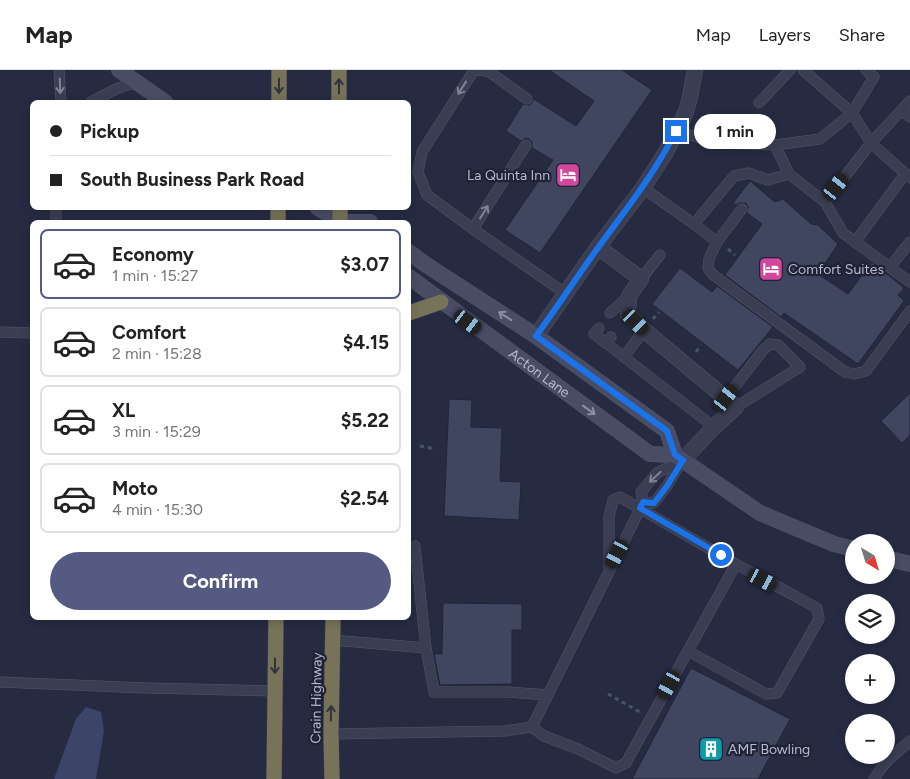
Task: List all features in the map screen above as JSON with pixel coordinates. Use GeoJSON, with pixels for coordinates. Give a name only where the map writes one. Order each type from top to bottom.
{"type":"FeatureCollection","features":[{"type":"Feature","properties":{"kind":"highway"},"geometry":{"type":"LineString","coordinates":[[279,70],[279,100]]}},
{"type":"Feature","properties":{"kind":"highway"},"geometry":{"type":"LineString","coordinates":[[339,70],[339,100]]}},
{"type":"Feature","properties":{"kind":"highway"},"geometry":{"type":"LineString","coordinates":[[411,312],[441,302]]}},
{"type":"Feature","properties":{"kind":"highway"},"geometry":{"type":"LineString","coordinates":[[274,779],[276,620]]}},
{"type":"Feature","properties":{"kind":"highway","name":"Crain Highway"},"geometry":{"type":"LineString","coordinates":[[332,779],[333,620]]}},
{"type":"Feature","properties":{"kind":"main road"},"geometry":{"type":"LineString","coordinates":[[119,70],[162,100]]}},
{"type":"Feature","properties":{"kind":"main road"},"geometry":{"type":"LineString","coordinates":[[321,210],[337,220]]}},
{"type":"Feature","properties":{"kind":"main road","name":"Acton Lane"},"geometry":{"type":"LineString","coordinates":[[411,254],[536,336],[667,431],[679,458]]}},
{"type":"Feature","properties":{"kind":"main road","name":"Acton Lane"},"geometry":{"type":"LineString","coordinates":[[411,279],[650,454],[679,458]]}},
{"type":"Feature","properties":{"kind":"main road"},"geometry":{"type":"LineString","coordinates":[[679,458],[760,513],[834,544],[845,547]]}},
{"type":"Feature","properties":{"kind":"main road"},"geometry":{"type":"LineString","coordinates":[[895,560],[909,562]]}},
{"type":"Feature","properties":{"kind":"street"},"geometry":{"type":"LineString","coordinates":[[536,336],[598,247],[643,188],[666,152],[686,112],[694,70]]}},
{"type":"Feature","properties":{"kind":"street"},"geometry":{"type":"LineString","coordinates":[[598,247],[641,279],[629,296],[626,318],[644,330],[731,403],[714,427],[679,458]]}},
{"type":"Feature","properties":{"kind":"lane"},"geometry":{"type":"LineString","coordinates":[[59,70],[61,100]]}},
{"type":"Feature","properties":{"kind":"lane"},"geometry":{"type":"LineString","coordinates":[[527,98],[488,71],[474,70],[422,152],[418,172],[427,195],[566,294]]}},
{"type":"Feature","properties":{"kind":"lane"},"geometry":{"type":"LineString","coordinates":[[759,103],[790,70]]}},
{"type":"Feature","properties":{"kind":"lane"},"geometry":{"type":"LineString","coordinates":[[803,70],[852,113],[871,143],[908,176],[856,242]]}},
{"type":"Feature","properties":{"kind":"lane"},"geometry":{"type":"LineString","coordinates":[[676,131],[717,143],[775,145],[820,139],[852,113],[874,77],[866,70]]}},
{"type":"Feature","properties":{"kind":"lane"},"geometry":{"type":"LineString","coordinates":[[95,100],[116,89],[136,82]]}},
{"type":"Feature","properties":{"kind":"lane"},"geometry":{"type":"LineString","coordinates":[[825,202],[871,143],[906,113],[910,101]]}},
{"type":"Feature","properties":{"kind":"lane"},"geometry":{"type":"LineString","coordinates":[[473,229],[526,145]]}},
{"type":"Feature","properties":{"kind":"lane"},"geometry":{"type":"LineString","coordinates":[[775,145],[788,174],[825,202],[843,233],[910,282]]}},
{"type":"Feature","properties":{"kind":"lane"},"geometry":{"type":"LineString","coordinates":[[694,224],[734,176],[749,173],[768,180]]}},
{"type":"Feature","properties":{"kind":"lane"},"geometry":{"type":"LineString","coordinates":[[760,189],[768,180],[788,174]]}},
{"type":"Feature","properties":{"kind":"lane"},"geometry":{"type":"LineString","coordinates":[[643,188],[717,242]]}},
{"type":"Feature","properties":{"kind":"lane"},"geometry":{"type":"LineString","coordinates":[[742,209],[717,242],[709,259],[708,268],[712,274],[845,372],[854,374],[866,371],[910,311]]}},
{"type":"Feature","properties":{"kind":"lane"},"geometry":{"type":"LineString","coordinates":[[890,267],[910,242]]}},
{"type":"Feature","properties":{"kind":"lane"},"geometry":{"type":"LineString","coordinates":[[641,279],[660,255]]}},
{"type":"Feature","properties":{"kind":"lane"},"geometry":{"type":"LineString","coordinates":[[610,313],[629,296]]}},
{"type":"Feature","properties":{"kind":"lane"},"geometry":{"type":"LineString","coordinates":[[599,328],[594,334],[608,340],[624,357],[714,427]]}},
{"type":"Feature","properties":{"kind":"lane"},"geometry":{"type":"LineString","coordinates":[[624,357],[644,330]]}},
{"type":"Feature","properties":{"kind":"lane"},"geometry":{"type":"LineString","coordinates":[[0,332],[30,333]]}},
{"type":"Feature","properties":{"kind":"lane"},"geometry":{"type":"LineString","coordinates":[[770,344],[778,345],[800,367],[731,403],[763,350],[770,344]]}},
{"type":"Feature","properties":{"kind":"lane"},"geometry":{"type":"LineString","coordinates":[[532,727],[642,506],[641,492],[657,473],[679,458]]}},
{"type":"Feature","properties":{"kind":"lane"},"geometry":{"type":"LineString","coordinates":[[642,506],[654,503],[667,486],[679,458]]}},
{"type":"Feature","properties":{"kind":"lane"},"geometry":{"type":"LineString","coordinates":[[609,569],[610,517],[613,500],[620,497],[642,506],[736,564],[817,608],[819,618],[777,693],[766,694],[688,651]]}},
{"type":"Feature","properties":{"kind":"lane"},"geometry":{"type":"LineString","coordinates":[[415,546],[426,648],[434,692],[508,692],[548,696]]}},
{"type":"Feature","properties":{"kind":"lane"},"geometry":{"type":"LineString","coordinates":[[331,734],[505,731],[532,727],[544,736],[578,749],[616,768],[626,763],[736,564]]}},
{"type":"Feature","properties":{"kind":"lane"},"geometry":{"type":"LineString","coordinates":[[332,640],[426,648]]}},
{"type":"Feature","properties":{"kind":"lane"},"geometry":{"type":"LineString","coordinates":[[0,682],[275,691]]}},
{"type":"Feature","properties":{"kind":"lane"},"geometry":{"type":"LineString","coordinates":[[874,779],[892,756],[910,741]]}},
{"type":"Feature","properties":{"kind":"path"},"geometry":{"type":"LineString","coordinates":[[420,446],[436,448]]}},
{"type":"Feature","properties":{"kind":"path"},"geometry":{"type":"LineString","coordinates":[[608,694],[642,713]]}},
{"type":"Feature","properties":{"kind":"water"},"geometry":{"type":"Polygon","coordinates":[[[86,707],[101,712],[104,731],[96,779],[54,779],[76,719],[86,707]]]}},
{"type":"Feature","properties":{"kind":"building","name":"La Quinta Inn"},"geometry":{"type":"Polygon","coordinates":[[[549,70],[622,70],[652,90],[540,253],[505,230],[553,160],[532,148],[532,142],[529,139],[526,138],[521,141],[506,131],[523,104],[530,105],[534,99],[576,126],[594,101],[549,70]]]}},
{"type":"Feature","properties":{"kind":"building","name":"Comfort Suites"},"geometry":{"type":"Polygon","coordinates":[[[750,181],[775,202],[783,199],[811,224],[818,225],[838,244],[818,274],[848,294],[872,262],[904,288],[898,295],[904,301],[858,364],[784,313],[781,317],[725,275],[762,224],[747,213],[748,207],[746,203],[736,205],[733,203],[750,181]]]}},
{"type":"Feature","properties":{"kind":"building"},"geometry":{"type":"Polygon","coordinates":[[[680,268],[712,292],[717,286],[773,327],[738,370],[652,304],[680,268]]]}},
{"type":"Feature","properties":{"kind":"building"},"geometry":{"type":"Polygon","coordinates":[[[910,393],[910,435],[902,443],[881,421],[910,393]]]}},
{"type":"Feature","properties":{"kind":"building"},"geometry":{"type":"Polygon","coordinates":[[[449,399],[472,400],[471,427],[502,428],[500,481],[521,482],[519,520],[444,516],[449,399]]]}},
{"type":"Feature","properties":{"kind":"building"},"geometry":{"type":"Polygon","coordinates":[[[443,603],[522,604],[522,630],[512,630],[512,684],[440,685],[434,654],[442,654],[443,603]]]}},
{"type":"Feature","properties":{"kind":"building","name":"AMF Bowling"},"geometry":{"type":"Polygon","coordinates":[[[691,668],[790,719],[758,779],[632,779],[691,668]]]}},
{"type":"Feature","properties":{"kind":"place","name":"La Quinta Inn"},"geometry":{"type":"Point","coordinates":[568,175]}},
{"type":"Feature","properties":{"kind":"place","name":"Comfort Suites"},"geometry":{"type":"Point","coordinates":[771,269]}},
{"type":"Feature","properties":{"kind":"place","name":"AMF Bowling"},"geometry":{"type":"Point","coordinates":[711,749]}},
{"type":"Feature","properties":{"kind":"route"},"geometry":{"type":"LineString","coordinates":[[676,131],[666,152],[643,188],[598,247],[536,336],[667,431],[675,455],[683,460],[654,503],[643,502],[640,508],[721,555]]}}]}
